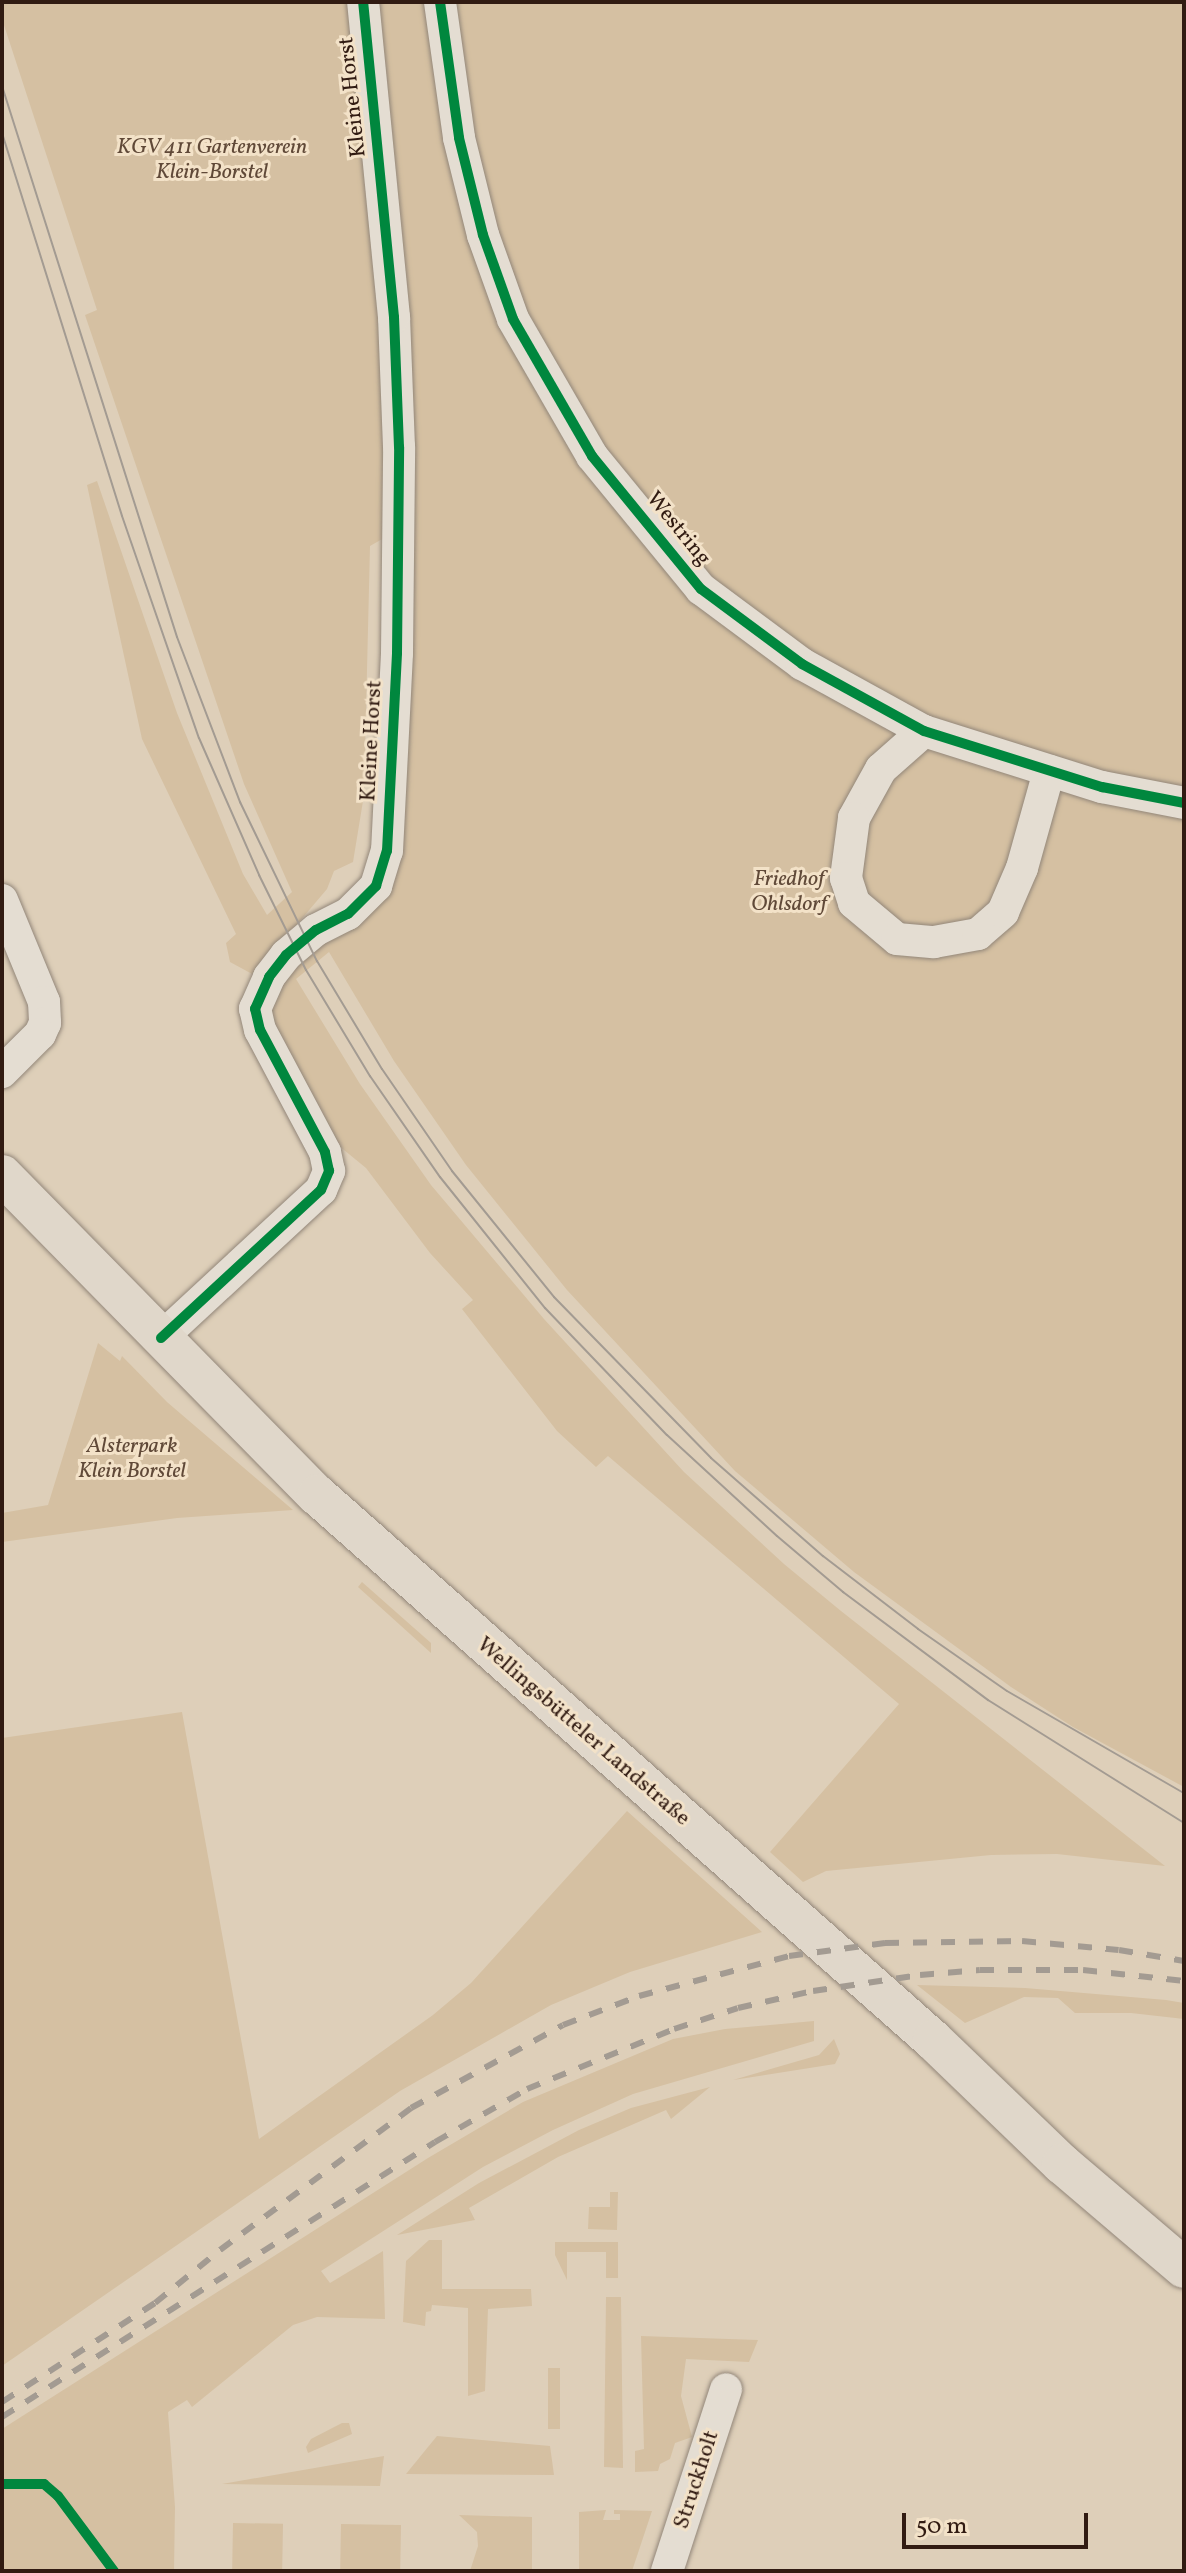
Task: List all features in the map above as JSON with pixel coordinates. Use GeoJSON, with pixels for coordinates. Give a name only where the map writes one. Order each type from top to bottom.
{"type":"FeatureCollection","features":[{"type":"Feature","properties":{"kind":"main road","name":"Wellingsbütteler Landstraße"},"geometry":{"type":"LineString","coordinates":[[2,1175],[317,1495],[933,2040],[1062,2164],[1184,2268]]}},
{"type":"Feature","properties":{"kind":"street","name":"Kleine Horst"},"geometry":{"type":"LineString","coordinates":[[161,1338],[321,1190],[329,1171],[325,1152],[260,1030],[255,1009],[269,977],[286,955],[316,930],[348,914],[376,886],[387,851],[397,653],[399,447],[394,317],[363,2]]}},
{"type":"Feature","properties":{"kind":"street","name":"Westring"},"geometry":{"type":"LineString","coordinates":[[440,2],[459,138],[483,235],[513,319],[592,456],[701,589],[802,664],[924,731],[1102,787],[1184,803]]}},
{"type":"Feature","properties":{"kind":"street"},"geometry":{"type":"LineString","coordinates":[[924,731],[881,769],[854,818],[846,878],[854,903],[897,939],[934,942],[978,934],[1003,912],[1022,868],[1049,771]]}},
{"type":"Feature","properties":{"kind":"street"},"geometry":{"type":"LineString","coordinates":[[2,900],[44,1002],[45,1023],[40,1034],[2,1072]]}},
{"type":"Feature","properties":{"kind":"street","name":"Struckholt"},"geometry":{"type":"LineString","coordinates":[[667,2571],[726,2389]]}},
{"type":"Feature","properties":{"kind":"green space","name":"KGV 411 Gartenverein Klein-Borstel"},"geometry":{"type":"Polygon","coordinates":[[[2,2],[353,2],[389,319],[391,534],[370,546],[364,795],[353,862],[334,871],[327,889],[254,975],[230,962],[226,943],[236,934],[142,739],[87,485],[97,481],[177,713],[243,874],[267,915],[292,892],[244,784],[85,315],[97,310],[2,19],[2,2]]]}},
{"type":"Feature","properties":{"kind":"green space","name":"Friedhof Ohlsdorf"},"geometry":{"type":"Polygon","coordinates":[[[377,2],[1184,2],[1184,1787],[1073,1727],[1011,1687],[854,1572],[735,1471],[567,1290],[466,1165],[394,1061],[329,952],[296,979],[360,1084],[431,1185],[544,1319],[684,1472],[784,1564],[841,1611],[1165,1866],[1057,1854],[991,1855],[826,1871],[803,1882],[770,1852],[899,1704],[608,1456],[596,1467],[557,1431],[462,1309],[473,1300],[430,1253],[366,1168],[333,1141],[271,1018],[270,1001],[279,982],[395,854],[377,2]]]}},
{"type":"Feature","properties":{"kind":"green space","name":"Alsterpark Klein Borstel"},"geometry":{"type":"Polygon","coordinates":[[[98,1343],[120,1361],[122,1356],[167,1402],[293,1510],[177,1518],[2,1542],[2,1513],[48,1505],[98,1343]]]}},
{"type":"Feature","properties":{"kind":"green space"},"geometry":{"type":"Polygon","coordinates":[[[362,1582],[431,1643],[431,1653],[358,1587],[362,1582]]]}},
{"type":"Feature","properties":{"kind":"green space"},"geometry":{"type":"Polygon","coordinates":[[[182,1712],[259,2139],[433,2015],[471,1983],[627,1811],[762,1932],[630,1972],[551,2005],[400,2091],[2,2366],[2,1738],[182,1712]]]}},
{"type":"Feature","properties":{"kind":"green space"},"geometry":{"type":"Polygon","coordinates":[[[917,1985],[1025,1988],[1166,2000],[1184,2003],[1184,2019],[1131,2013],[1075,2013],[1058,1998],[1024,1997],[965,2023],[917,1985]]]}},
{"type":"Feature","properties":{"kind":"green space"},"geometry":{"type":"Polygon","coordinates":[[[814,2021],[814,2041],[633,2094],[553,2130],[483,2167],[321,2271],[330,2283],[383,2251],[385,2319],[317,2317],[293,2325],[192,2407],[187,2400],[168,2412],[175,2507],[174,2571],[2,2571],[2,2429],[428,2158],[523,2102],[673,2039],[725,2029],[814,2021]]]}},
{"type":"Feature","properties":{"kind":"green space"},"geometry":{"type":"Polygon","coordinates":[[[834,2039],[840,2054],[835,2064],[733,2080],[819,2055],[834,2039]]]}},
{"type":"Feature","properties":{"kind":"green space"},"geometry":{"type":"Polygon","coordinates":[[[710,2087],[671,2119],[666,2110],[558,2157],[469,2208],[475,2220],[397,2235],[479,2183],[579,2130],[631,2108],[710,2087]]]}},
{"type":"Feature","properties":{"kind":"green space"},"geometry":{"type":"Polygon","coordinates":[[[610,2192],[618,2192],[617,2230],[588,2229],[589,2207],[610,2207],[610,2192]]]}},
{"type":"Feature","properties":{"kind":"green space"},"geometry":{"type":"Polygon","coordinates":[[[429,2240],[442,2240],[442,2289],[531,2289],[532,2306],[488,2309],[485,2391],[468,2396],[468,2308],[432,2305],[431,2311],[426,2312],[425,2326],[403,2322],[406,2261],[429,2240]]]}},
{"type":"Feature","properties":{"kind":"green space"},"geometry":{"type":"Polygon","coordinates":[[[555,2242],[618,2242],[618,2278],[606,2278],[606,2252],[567,2252],[567,2280],[555,2255],[555,2242]]]}},
{"type":"Feature","properties":{"kind":"green space"},"geometry":{"type":"Polygon","coordinates":[[[606,2297],[621,2297],[623,2468],[604,2467],[606,2297]]]}},
{"type":"Feature","properties":{"kind":"green space"},"geometry":{"type":"Polygon","coordinates":[[[641,2336],[758,2340],[749,2362],[686,2359],[681,2396],[692,2437],[675,2443],[670,2459],[660,2464],[658,2471],[635,2472],[635,2451],[644,2449],[641,2336]]]}},
{"type":"Feature","properties":{"kind":"green space"},"geometry":{"type":"Polygon","coordinates":[[[548,2368],[560,2368],[560,2429],[548,2429],[548,2368]]]}},
{"type":"Feature","properties":{"kind":"green space"},"geometry":{"type":"Polygon","coordinates":[[[342,2423],[349,2423],[352,2434],[308,2453],[306,2447],[311,2439],[342,2423]]]}},
{"type":"Feature","properties":{"kind":"green space"},"geometry":{"type":"Polygon","coordinates":[[[437,2436],[550,2446],[554,2475],[406,2474],[437,2436]]]}},
{"type":"Feature","properties":{"kind":"green space"},"geometry":{"type":"Polygon","coordinates":[[[384,2456],[380,2486],[222,2484],[384,2456]]]}},
{"type":"Feature","properties":{"kind":"green space"},"geometry":{"type":"Polygon","coordinates":[[[606,2510],[603,2520],[620,2520],[620,2514],[614,2514],[614,2510],[652,2511],[632,2571],[579,2571],[579,2512],[606,2510]]]}},
{"type":"Feature","properties":{"kind":"green space"},"geometry":{"type":"Polygon","coordinates":[[[459,2515],[532,2517],[532,2571],[470,2571],[478,2546],[477,2532],[459,2515]]]}},
{"type":"Feature","properties":{"kind":"green space"},"geometry":{"type":"Polygon","coordinates":[[[233,2523],[283,2524],[282,2571],[232,2571],[233,2523]]]}},
{"type":"Feature","properties":{"kind":"green space"},"geometry":{"type":"Polygon","coordinates":[[[341,2524],[401,2525],[400,2571],[340,2571],[341,2524]]]}},
{"type":"Feature","properties":{"kind":"tram line"},"geometry":{"type":"LineString","coordinates":[[2,86],[177,637],[240,802],[317,961],[382,1069],[452,1171],[554,1297],[711,1458],[823,1556],[918,1629],[1007,1691],[1184,1793]]}},
{"type":"Feature","properties":{"kind":"tram line"},"geometry":{"type":"LineString","coordinates":[[2,133],[122,516],[199,738],[259,875],[306,970],[370,1076],[440,1177],[545,1308],[667,1435],[777,1536],[843,1592],[988,1700],[1184,1823]]}},
{"type":"Feature","properties":{"kind":"railway"},"geometry":{"type":"LineString","coordinates":[[2,2402],[155,2303],[220,2250],[411,2108],[563,2025],[639,1996],[789,1956],[885,1943],[1022,1941],[1119,1950],[1184,1961]]}},
{"type":"Feature","properties":{"kind":"railway"},"geometry":{"type":"LineString","coordinates":[[2,2417],[435,2142],[527,2089],[674,2029],[738,2008],[813,1991],[920,1975],[980,1970],[1083,1970],[1184,1981]]}},
{"type":"Feature","properties":{"kind":"cycle path"},"geometry":{"type":"LineString","coordinates":[[161,1338],[321,1190],[329,1171],[325,1152],[260,1030],[255,1009],[269,977],[286,955],[316,930],[348,914],[376,886],[387,851],[397,653],[399,447],[394,317],[363,2]]}},
{"type":"Feature","properties":{"kind":"cycle path"},"geometry":{"type":"LineString","coordinates":[[440,2],[459,138],[483,235],[513,319],[592,456],[701,589],[802,664],[924,731],[1102,787],[1184,803]]}},
{"type":"Feature","properties":{"kind":"cycle path"},"geometry":{"type":"LineString","coordinates":[[2,2484],[44,2484],[58,2496],[114,2571]]}}]}
